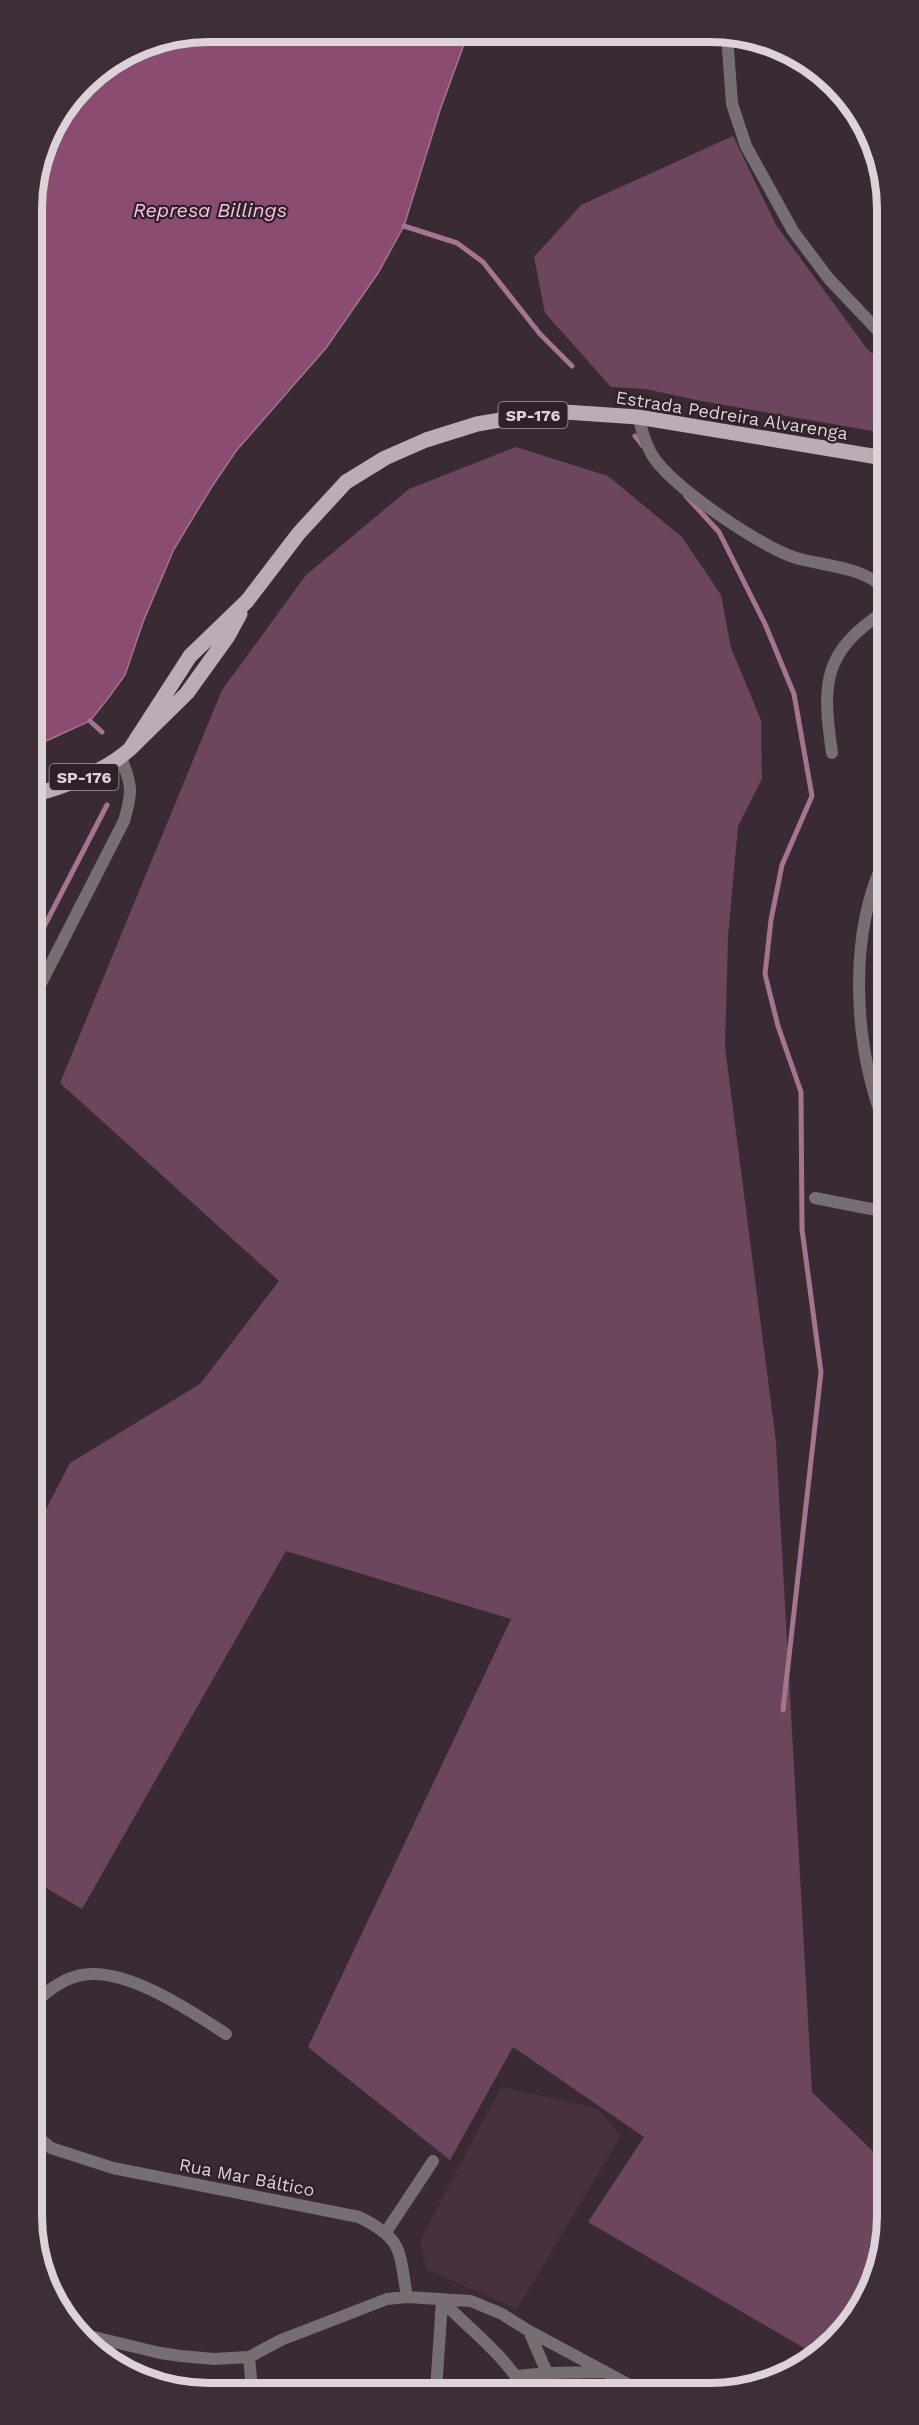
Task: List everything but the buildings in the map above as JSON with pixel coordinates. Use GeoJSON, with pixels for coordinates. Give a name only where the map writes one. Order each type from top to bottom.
{"type":"FeatureCollection","features":[{"type":"Feature","properties":{"kind":"main road","name":"Estrada Pedreira Alvarenga"},"geometry":{"type":"LineString","coordinates":[[42,792],[80,779],[125,753],[189,656],[247,600],[299,533],[346,482],[385,458],[426,440],[477,424],[565,412],[638,417],[877,457]]}},
{"type":"Feature","properties":{"kind":"street"},"geometry":{"type":"LineString","coordinates":[[728,43],[732,104],[746,146],[793,231],[829,279],[877,330]]}},
{"type":"Feature","properties":{"kind":"street"},"geometry":{"type":"LineString","coordinates":[[638,417],[643,437],[653,456],[670,477],[690,494],[774,549],[795,557],[867,575],[877,583]]}},
{"type":"Feature","properties":{"kind":"street"},"geometry":{"type":"LineString","coordinates":[[832,753],[827,720],[826,686],[835,661],[852,636],[877,617]]}},
{"type":"Feature","properties":{"kind":"street"},"geometry":{"type":"LineString","coordinates":[[42,981],[124,821],[131,796],[125,753]]}},
{"type":"Feature","properties":{"kind":"street"},"geometry":{"type":"LineString","coordinates":[[877,875],[862,941],[859,982],[861,1028],[877,1104]]}},
{"type":"Feature","properties":{"kind":"street"},"geometry":{"type":"LineString","coordinates":[[815,1198],[877,1209]]}},
{"type":"Feature","properties":{"kind":"street"},"geometry":{"type":"LineString","coordinates":[[42,1996],[69,1979],[82,1975],[99,1974],[118,1977],[178,2002],[226,2034]]}},
{"type":"Feature","properties":{"kind":"street","name":"Rua Mar Báltico"},"geometry":{"type":"LineString","coordinates":[[42,2141],[51,2148],[113,2168],[359,2217],[386,2232]]}},
{"type":"Feature","properties":{"kind":"street"},"geometry":{"type":"LineString","coordinates":[[407,2297],[400,2255],[394,2241],[386,2232],[433,2161]]}},
{"type":"Feature","properties":{"kind":"street"},"geometry":{"type":"LineString","coordinates":[[94,2337],[182,2356],[214,2359],[249,2357],[280,2340],[387,2299],[407,2297],[442,2301],[471,2301],[495,2311],[627,2383]]}},
{"type":"Feature","properties":{"kind":"street"},"geometry":{"type":"LineString","coordinates":[[442,2301],[485,2339],[521,2383]]}},
{"type":"Feature","properties":{"kind":"street"},"geometry":{"type":"LineString","coordinates":[[436,2383],[442,2301]]}},
{"type":"Feature","properties":{"kind":"street"},"geometry":{"type":"LineString","coordinates":[[529,2331],[549,2383]]}},
{"type":"Feature","properties":{"kind":"street"},"geometry":{"type":"LineString","coordinates":[[249,2357],[251,2383]]}},
{"type":"Feature","properties":{"kind":"street"},"geometry":{"type":"LineString","coordinates":[[517,2376],[607,2372]]}},
{"type":"Feature","properties":{"kind":"shaded area"},"geometry":{"type":"Polygon","coordinates":[[[733,136],[776,225],[868,350],[877,357],[877,432],[645,389],[611,387],[545,313],[534,257],[581,205],[733,136]]]}},
{"type":"Feature","properties":{"kind":"shaded area"},"geometry":{"type":"Polygon","coordinates":[[[516,447],[608,476],[682,537],[721,595],[731,648],[761,720],[762,779],[738,826],[728,937],[725,1047],[776,1442],[812,2092],[877,2155],[877,2227],[874,2249],[864,2280],[855,2300],[836,2326],[808,2351],[588,2222],[644,2137],[513,2047],[450,2160],[308,2047],[511,1619],[286,1551],[82,1909],[42,1886],[42,1517],[70,1463],[200,1384],[279,1281],[60,1083],[222,690],[306,575],[409,489],[516,447]]]}},
{"type":"Feature","properties":{"kind":"shaded area"},"geometry":{"type":"Polygon","coordinates":[[[501,2087],[596,2108],[621,2136],[517,2309],[426,2269],[420,2241],[501,2087]]]}},
{"type":"Feature","properties":{"kind":"water","name":"Represa Billings"},"geometry":{"type":"Polygon","coordinates":[[[198,42],[466,42],[440,110],[404,226],[378,273],[326,348],[236,451],[211,488],[174,549],[143,622],[125,675],[90,721],[42,743],[42,198],[48,166],[59,135],[70,116],[99,83],[125,64],[176,45],[198,42]]]}},
{"type":"Feature","properties":{"kind":"waterway"},"geometry":{"type":"LineString","coordinates":[[404,226],[457,243],[483,262],[540,334],[572,366]]}},
{"type":"Feature","properties":{"kind":"waterway"},"geometry":{"type":"LineString","coordinates":[[635,436],[643,446]]}},
{"type":"Feature","properties":{"kind":"waterway"},"geometry":{"type":"LineString","coordinates":[[686,496],[719,532],[765,624],[794,694],[812,796],[782,865],[771,920],[765,974],[778,1026],[801,1092],[802,1229],[821,1372],[783,1710]]}},
{"type":"Feature","properties":{"kind":"waterway"},"geometry":{"type":"LineString","coordinates":[[90,721],[102,732]]}},
{"type":"Feature","properties":{"kind":"waterway"},"geometry":{"type":"LineString","coordinates":[[42,931],[107,805]]}}]}
